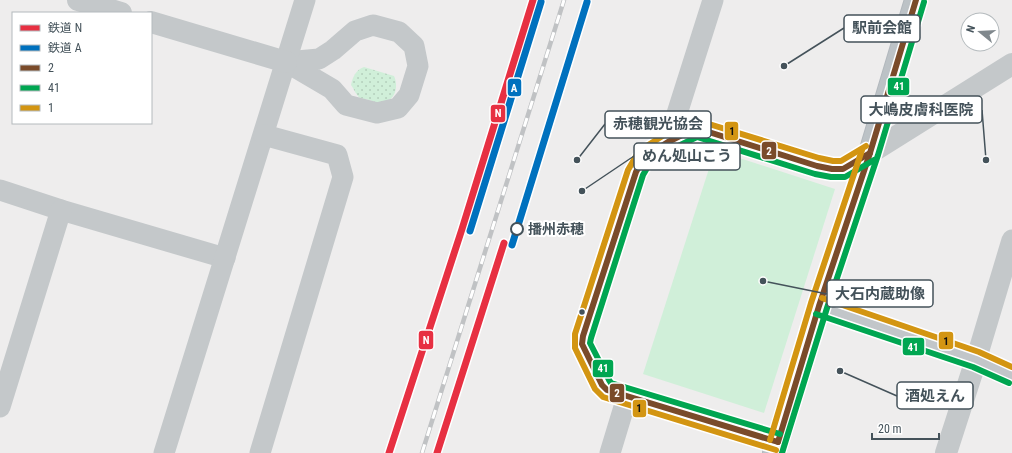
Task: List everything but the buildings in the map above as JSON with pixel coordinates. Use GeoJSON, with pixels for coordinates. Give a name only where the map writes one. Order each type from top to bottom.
{"type":"FeatureCollection","features":[{"type":"Feature","properties":{"kind":"highway"},"geometry":{"type":"LineString","coordinates":[[774,453],[819,306],[870,153],[916,0]]}},
{"type":"Feature","properties":{"kind":"main road"},"geometry":{"type":"LineString","coordinates":[[819,306],[976,360],[1012,376]]}},
{"type":"Feature","properties":{"kind":"street"},"geometry":{"type":"LineString","coordinates":[[78,0],[118,12]]}},
{"type":"Feature","properties":{"kind":"street"},"geometry":{"type":"LineString","coordinates":[[164,453],[305,0]]}},
{"type":"Feature","properties":{"kind":"street"},"geometry":{"type":"LineString","coordinates":[[668,142],[713,0]]}},
{"type":"Feature","properties":{"kind":"street"},"geometry":{"type":"LineString","coordinates":[[152,22],[286,62],[332,89],[346,105],[377,113],[398,108],[410,95],[418,66],[414,46],[399,32],[373,25],[354,31],[334,50],[319,59],[286,62]]}},
{"type":"Feature","properties":{"kind":"street"},"geometry":{"type":"LineString","coordinates":[[870,153],[1012,64]]}},
{"type":"Feature","properties":{"kind":"street"},"geometry":{"type":"LineString","coordinates":[[260,453],[343,177],[337,154],[264,135]]}},
{"type":"Feature","properties":{"kind":"street"},"geometry":{"type":"LineString","coordinates":[[0,190],[61,210],[225,258]]}},
{"type":"Feature","properties":{"kind":"street"},"geometry":{"type":"LineString","coordinates":[[0,407],[61,210]]}},
{"type":"Feature","properties":{"kind":"street"},"geometry":{"type":"LineString","coordinates":[[946,453],[1012,240]]}},
{"type":"Feature","properties":{"kind":"street"},"geometry":{"type":"LineString","coordinates":[[610,453],[627,396]]}},
{"type":"Feature","properties":{"kind":"green space"},"geometry":{"type":"Polygon","coordinates":[[[364,67],[394,76],[396,85],[395,93],[386,102],[380,103],[360,98],[357,95],[351,85],[355,74],[364,67]]]}},
{"type":"Feature","properties":{"kind":"green space"},"geometry":{"type":"Polygon","coordinates":[[[715,150],[835,189],[764,413],[643,374],[715,150]]]}},
{"type":"Feature","properties":{"kind":"railway"},"geometry":{"type":"LineString","coordinates":[[422,453],[564,0]]}},
{"type":"Feature","properties":{"kind":"rail line","name":"N"},"geometry":{"type":"LineString","coordinates":[[389,453],[462,229],[533,0]]}},
{"type":"Feature","properties":{"kind":"rail line","name":"A"},"geometry":{"type":"LineString","coordinates":[[470,231],[541,2]]}},
{"type":"Feature","properties":{"kind":"rail line","name":"A"},"geometry":{"type":"LineString","coordinates":[[512,245],[587,2]]}},
{"type":"Feature","properties":{"kind":"rail line","name":"N"},"geometry":{"type":"LineString","coordinates":[[437,453],[504,243]]}},
{"type":"Feature","properties":{"kind":"transit line","name":"2"},"geometry":{"type":"LineString","coordinates":[[778,442],[819,306],[870,153],[916,0]]}},
{"type":"Feature","properties":{"kind":"transit line","name":"41"},"geometry":{"type":"LineString","coordinates":[[782,453],[827,308],[878,155],[924,2]]}},
{"type":"Feature","properties":{"kind":"transit line","name":"1"},"geometry":{"type":"LineString","coordinates":[[776,450],[603,397],[595,389],[575,348],[575,334],[628,170],[639,151],[664,135],[696,120],[833,161],[841,161],[866,146]]}},
{"type":"Feature","properties":{"kind":"transit line","name":"2"},"geometry":{"type":"LineString","coordinates":[[778,442],[607,390],[602,385],[582,344],[583,336],[636,172],[644,157],[668,142],[696,128],[817,166],[832,169],[843,169],[870,153]]}},
{"type":"Feature","properties":{"kind":"transit line","name":"41"},"geometry":{"type":"LineString","coordinates":[[780,434],[611,383],[609,380],[590,343],[643,175],[650,163],[672,149],[697,137],[815,174],[831,177],[845,177],[874,160]]}},
{"type":"Feature","properties":{"kind":"transit line","name":"1"},"geometry":{"type":"LineString","coordinates":[[770,440],[811,303],[862,150]]}},
{"type":"Feature","properties":{"kind":"transit line","name":"1"},"geometry":{"type":"LineString","coordinates":[[822,298],[979,352],[1012,367]]}},
{"type":"Feature","properties":{"kind":"transit line","name":"41"},"geometry":{"type":"LineString","coordinates":[[816,314],[973,367],[1009,383]]}},
{"type":"Feature","properties":{"kind":"place","name":"駅前会館"},"geometry":{"type":"Point","coordinates":[784,66]}},
{"type":"Feature","properties":{"kind":"place","name":"赤穂観光協会"},"geometry":{"type":"Point","coordinates":[577,160]}},
{"type":"Feature","properties":{"kind":"place","name":"大嶋皮膚科医院"},"geometry":{"type":"Point","coordinates":[986,160]}},
{"type":"Feature","properties":{"kind":"place","name":"めん処山こう"},"geometry":{"type":"Point","coordinates":[582,191]}},
{"type":"Feature","properties":{"kind":"place","name":"播州赤穂"},"geometry":{"type":"Point","coordinates":[517,229]}},
{"type":"Feature","properties":{"kind":"place","name":"大石内蔵助像"},"geometry":{"type":"Point","coordinates":[763,281]}},
{"type":"Feature","properties":{"kind":"place","name":"酒処えん"},"geometry":{"type":"Point","coordinates":[840,371]}}]}
